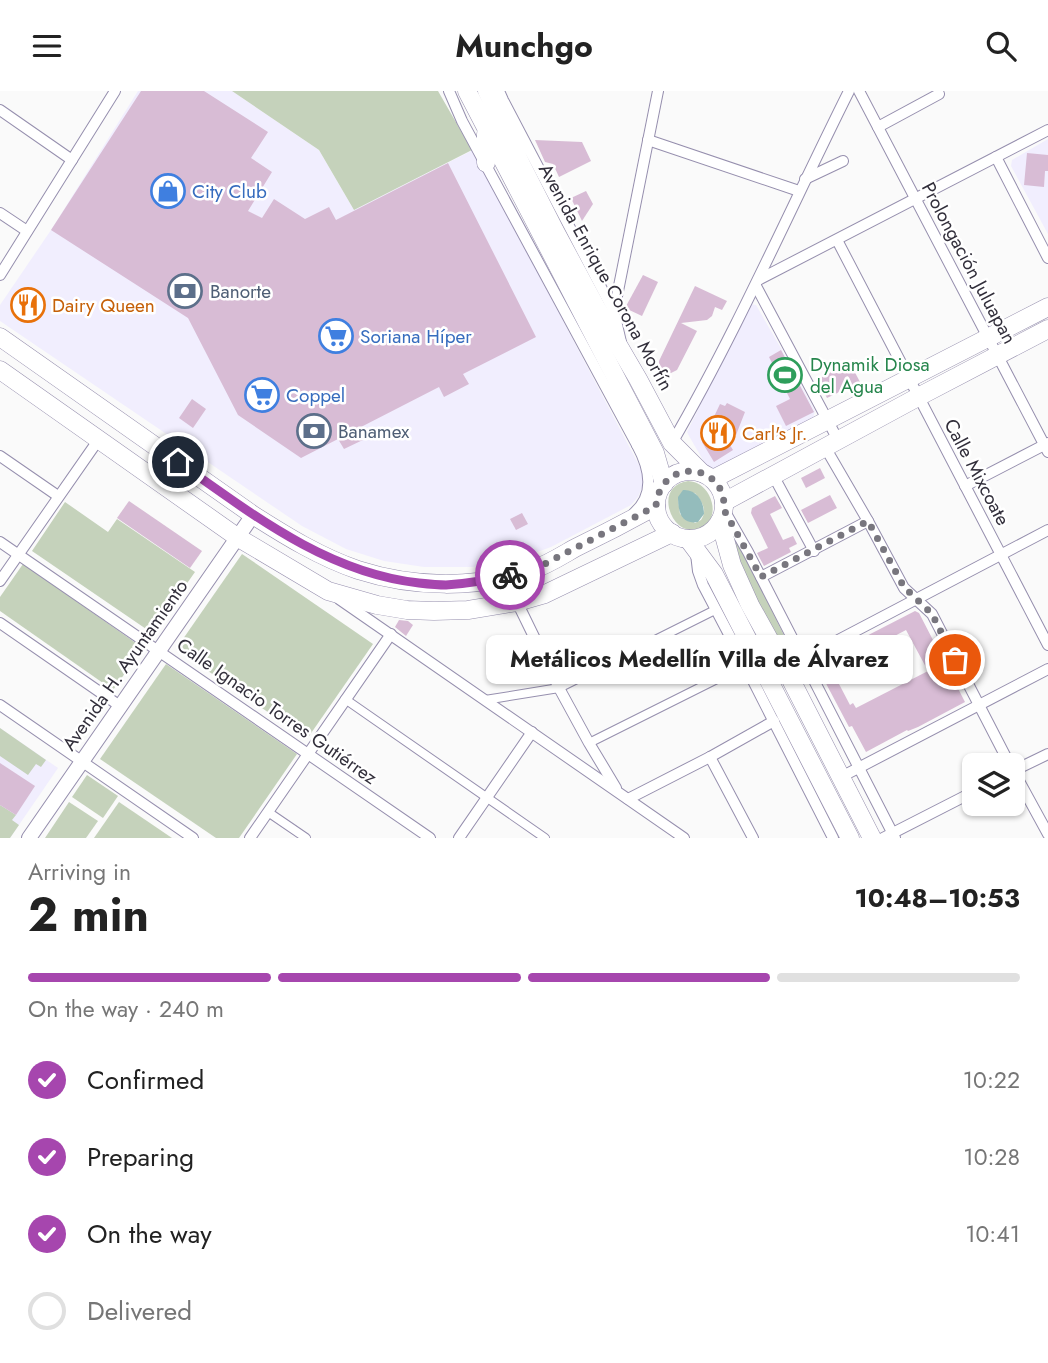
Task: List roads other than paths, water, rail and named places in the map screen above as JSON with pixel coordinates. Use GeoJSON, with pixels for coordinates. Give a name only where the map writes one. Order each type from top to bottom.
{"type":"FeatureCollection","features":[{"type":"Feature","properties":{"kind":"main road","name":"Avenida Enrique Corona Morfín"},"geometry":{"type":"LineString","coordinates":[[467,91],[497,104],[555,231],[672,443],[719,486],[736,575],[872,838]]}},
{"type":"Feature","properties":{"kind":"main road"},"geometry":{"type":"LineString","coordinates":[[486,163],[497,104]]}},
{"type":"Feature","properties":{"kind":"main road","name":"Avenida Enrique Corona Morfín"},"geometry":{"type":"LineString","coordinates":[[497,104],[614,373],[655,453],[664,484]]}},
{"type":"Feature","properties":{"kind":"main road"},"geometry":{"type":"LineString","coordinates":[[850,838],[714,574],[685,541],[664,526],[658,517],[656,506],[659,491],[671,477],[681,472],[691,471],[707,476],[909,379],[1048,307]]}},
{"type":"Feature","properties":{"kind":"main road"},"geometry":{"type":"LineString","coordinates":[[0,370],[237,537],[328,591],[377,605],[407,610],[468,610],[517,602],[545,594],[707,535],[714,529],[723,511],[773,475],[1048,329]]}},
{"type":"Feature","properties":{"kind":"main road"},"geometry":{"type":"LineString","coordinates":[[0,337],[281,533],[356,569],[398,580],[443,585],[486,581],[533,570],[656,506]]}},
{"type":"Feature","properties":{"kind":"main road"},"geometry":{"type":"LineString","coordinates":[[592,361],[614,373]]}},
{"type":"Feature","properties":{"kind":"street"},"geometry":{"type":"LineString","coordinates":[[0,275],[115,91]]}},
{"type":"Feature","properties":{"kind":"street"},"geometry":{"type":"LineString","coordinates":[[449,91],[462,121],[646,464],[649,482],[642,507],[615,528]]}},
{"type":"Feature","properties":{"kind":"street"},"geometry":{"type":"LineString","coordinates":[[614,312],[658,91]]}},
{"type":"Feature","properties":{"kind":"street"},"geometry":{"type":"LineString","coordinates":[[672,443],[757,283],[849,91]]}},
{"type":"Feature","properties":{"kind":"street","name":"Prolongación Juluapan"},"geometry":{"type":"LineString","coordinates":[[859,91],[1047,446]]}},
{"type":"Feature","properties":{"kind":"street"},"geometry":{"type":"LineString","coordinates":[[878,127],[939,94]]}},
{"type":"Feature","properties":{"kind":"street"},"geometry":{"type":"LineString","coordinates":[[497,104],[614,312],[624,355]]}},
{"type":"Feature","properties":{"kind":"street"},"geometry":{"type":"LineString","coordinates":[[0,110],[72,160]]}},
{"type":"Feature","properties":{"kind":"street"},"geometry":{"type":"LineString","coordinates":[[757,283],[1048,130]]}},
{"type":"Feature","properties":{"kind":"street"},"geometry":{"type":"LineString","coordinates":[[648,140],[799,191]]}},
{"type":"Feature","properties":{"kind":"street"},"geometry":{"type":"LineString","coordinates":[[996,157],[1048,258]]}},
{"type":"Feature","properties":{"kind":"street"},"geometry":{"type":"LineString","coordinates":[[805,179],[843,161]]}},
{"type":"Feature","properties":{"kind":"street"},"geometry":{"type":"LineString","coordinates":[[0,213],[27,231]]}},
{"type":"Feature","properties":{"kind":"street","name":"Calle Mixcoate"},"geometry":{"type":"LineString","coordinates":[[837,240],[1048,645]]}},
{"type":"Feature","properties":{"kind":"street"},"geometry":{"type":"LineString","coordinates":[[757,283],[827,419],[832,444],[868,521],[904,587],[932,614],[1004,753]]}},
{"type":"Feature","properties":{"kind":"street"},"geometry":{"type":"LineString","coordinates":[[0,581],[99,439]]}},
{"type":"Feature","properties":{"kind":"street"},"geometry":{"type":"LineString","coordinates":[[637,446],[655,453]]}},
{"type":"Feature","properties":{"kind":"street"},"geometry":{"type":"LineString","coordinates":[[965,486],[1047,446]]}},
{"type":"Feature","properties":{"kind":"street"},"geometry":{"type":"LineString","coordinates":[[0,456],[58,496]]}},
{"type":"Feature","properties":{"kind":"street"},"geometry":{"type":"LineString","coordinates":[[773,475],[814,551]]}},
{"type":"Feature","properties":{"kind":"street","name":"Avenida Enrique Corona Morfín"},"geometry":{"type":"LineString","coordinates":[[723,511],[761,577],[890,836]]}},
{"type":"Feature","properties":{"kind":"street","name":"Avenida H. Ayuntamiento"},"geometry":{"type":"LineString","coordinates":[[29,838],[253,515]]}},
{"type":"Feature","properties":{"kind":"street"},"geometry":{"type":"LineString","coordinates":[[761,577],[868,521]]}},
{"type":"Feature","properties":{"kind":"street"},"geometry":{"type":"LineString","coordinates":[[785,668],[1048,530]]}},
{"type":"Feature","properties":{"kind":"street"},"geometry":{"type":"LineString","coordinates":[[685,541],[715,610],[833,838]]}},
{"type":"Feature","properties":{"kind":"street","name":"Calle Ignacio Torres Gutiérrez"},"geometry":{"type":"LineString","coordinates":[[0,542],[430,838]]}},
{"type":"Feature","properties":{"kind":"street"},"geometry":{"type":"LineString","coordinates":[[328,591],[684,838]]}},
{"type":"Feature","properties":{"kind":"street"},"geometry":{"type":"LineString","coordinates":[[517,602],[589,743],[624,796]]}},
{"type":"Feature","properties":{"kind":"street"},"geometry":{"type":"LineString","coordinates":[[485,700],[559,688],[715,610]]}},
{"type":"Feature","properties":{"kind":"street"},"geometry":{"type":"LineString","coordinates":[[0,623],[120,706]]}},
{"type":"Feature","properties":{"kind":"street"},"geometry":{"type":"LineString","coordinates":[[250,838],[391,634]]}},
{"type":"Feature","properties":{"kind":"street"},"geometry":{"type":"LineString","coordinates":[[589,743],[745,665]]}},
{"type":"Feature","properties":{"kind":"street"},"geometry":{"type":"LineString","coordinates":[[841,777],[1048,669]]}},
{"type":"Feature","properties":{"kind":"street"},"geometry":{"type":"LineString","coordinates":[[345,699],[545,838]]}},
{"type":"Feature","properties":{"kind":"street"},"geometry":{"type":"LineString","coordinates":[[0,705],[193,838]]}},
{"type":"Feature","properties":{"kind":"street"},"geometry":{"type":"LineString","coordinates":[[624,796],[710,757],[774,721]]}},
{"type":"Feature","properties":{"kind":"street"},"geometry":{"type":"LineString","coordinates":[[458,838],[531,732]]}},
{"type":"Feature","properties":{"kind":"street"},"geometry":{"type":"LineString","coordinates":[[1025,765],[1048,754]]}},
{"type":"Feature","properties":{"kind":"street"},"geometry":{"type":"LineString","coordinates":[[710,757],[753,838]]}},
{"type":"Feature","properties":{"kind":"street"},"geometry":{"type":"LineString","coordinates":[[1025,793],[1048,834]]}},
{"type":"Feature","properties":{"kind":"street"},"geometry":{"type":"LineString","coordinates":[[890,836],[962,798]]}},
{"type":"Feature","properties":{"kind":"street"},"geometry":{"type":"LineString","coordinates":[[268,812],[306,838]]}},
{"type":"Feature","properties":{"kind":"street"},"geometry":{"type":"LineString","coordinates":[[662,838],[669,828]]}},
{"type":"Feature","properties":{"kind":"water"},"geometry":{"type":"Polygon","coordinates":[[[683,490],[696,494],[703,505],[704,514],[698,522],[688,521],[682,516],[678,497],[683,490]]]}},
{"type":"Feature","properties":{"kind":"place","name":"City Club"},"geometry":{"type":"Point","coordinates":[168,191]}},
{"type":"Feature","properties":{"kind":"place","name":"Banorte"},"geometry":{"type":"Point","coordinates":[185,291]}},
{"type":"Feature","properties":{"kind":"place","name":"Dairy Queen"},"geometry":{"type":"Point","coordinates":[28,305]}},
{"type":"Feature","properties":{"kind":"place","name":"Soriana Híper"},"geometry":{"type":"Point","coordinates":[336,336]}},
{"type":"Feature","properties":{"kind":"place","name":"Dynamik Diosa del Agua"},"geometry":{"type":"Point","coordinates":[785,375]}},
{"type":"Feature","properties":{"kind":"place","name":"Coppel"},"geometry":{"type":"Point","coordinates":[262,395]}},
{"type":"Feature","properties":{"kind":"place","name":"Banamex"},"geometry":{"type":"Point","coordinates":[314,431]}},
{"type":"Feature","properties":{"kind":"place","name":"Carl's Jr."},"geometry":{"type":"Point","coordinates":[718,433]}},
{"type":"Feature","properties":{"kind":"place","name":"Metálicos Medellín Villa de Álvarez"},"geometry":{"type":"Point","coordinates":[955,660]}}]}
